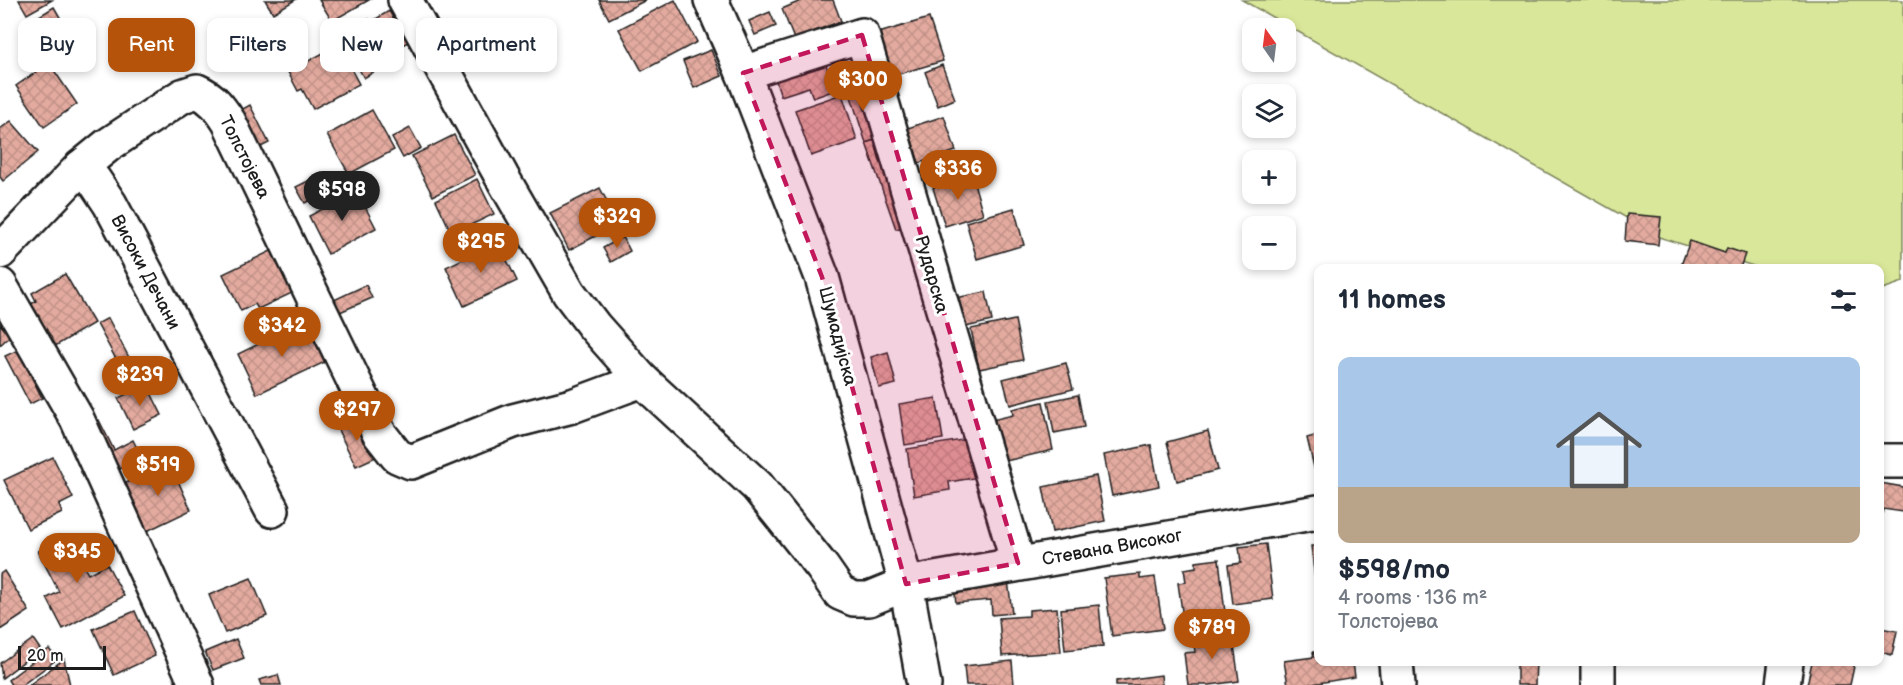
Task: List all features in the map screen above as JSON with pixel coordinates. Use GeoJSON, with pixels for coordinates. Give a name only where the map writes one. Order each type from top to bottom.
{"type":"FeatureCollection","features":[{"type":"Feature","properties":{"kind":"street","name":"Стевана Високог"},"geometry":{"type":"LineString","coordinates":[[405,0],[502,177],[569,293],[594,326],[642,380],[757,486],[840,593],[854,598],[870,599],[906,584],[1314,513]]}},
{"type":"Feature","properties":{"kind":"street","name":"Шумадијска"},"geometry":{"type":"LineString","coordinates":[[711,0],[743,73],[822,277],[906,584],[924,685]]}},
{"type":"Feature","properties":{"kind":"street","name":"Рударска"},"geometry":{"type":"LineString","coordinates":[[743,73],[862,35],[1018,563]]}},
{"type":"Feature","properties":{"kind":"street","name":"Толстојева"},"geometry":{"type":"LineString","coordinates":[[0,252],[81,167],[108,145],[182,96],[197,91],[218,105],[229,122],[379,433],[401,460],[411,462],[513,421],[572,406],[642,380]]}},
{"type":"Feature","properties":{"kind":"street","name":"Високи Дечани"},"geometry":{"type":"LineString","coordinates":[[81,167],[94,180],[110,204],[272,510]]}},
{"type":"Feature","properties":{"kind":"street"},"geometry":{"type":"LineString","coordinates":[[0,285],[77,419],[197,685]]}},
{"type":"Feature","properties":{"kind":"street"},"geometry":{"type":"LineString","coordinates":[[1884,461],[1903,461]]}},
{"type":"Feature","properties":{"kind":"street"},"geometry":{"type":"LineString","coordinates":[[1396,666],[1398,685]]}},
{"type":"Feature","properties":{"kind":"street"},"geometry":{"type":"LineString","coordinates":[[1598,666],[1599,685]]}},
{"type":"Feature","properties":{"kind":"street"},"geometry":{"type":"LineString","coordinates":[[1783,685],[1785,666]]}},
{"type":"Feature","properties":{"kind":"highlighted area"},"geometry":{"type":"Polygon","coordinates":[[[862,35],[1018,563],[906,584],[822,277],[743,73],[862,35]]]}},
{"type":"Feature","properties":{"kind":"green space"},"geometry":{"type":"Polygon","coordinates":[[[1242,0],[1903,0],[1903,282],[1884,289],[1884,264],[1747,264],[1662,238],[1296,31],[1296,18],[1274,18],[1242,0]]]}},
{"type":"Feature","properties":{"kind":"building"},"geometry":{"type":"Polygon","coordinates":[[[19,0],[52,0],[27,14],[19,0]]]}},
{"type":"Feature","properties":{"kind":"building"},"geometry":{"type":"Polygon","coordinates":[[[265,0],[295,0],[273,13],[265,0]]]}},
{"type":"Feature","properties":{"kind":"building"},"geometry":{"type":"Polygon","coordinates":[[[319,0],[369,0],[337,18],[330,18],[319,0]]]}},
{"type":"Feature","properties":{"kind":"building"},"geometry":{"type":"Polygon","coordinates":[[[599,0],[646,0],[609,19],[599,0]]]}},
{"type":"Feature","properties":{"kind":"building"},"geometry":{"type":"Polygon","coordinates":[[[675,0],[697,42],[642,71],[619,29],[675,0]]]}},
{"type":"Feature","properties":{"kind":"building"},"geometry":{"type":"Polygon","coordinates":[[[803,0],[833,0],[841,21],[794,39],[782,9],[803,0]]]}},
{"type":"Feature","properties":{"kind":"building"},"geometry":{"type":"Polygon","coordinates":[[[54,7],[60,18],[36,18],[54,7]]]}},
{"type":"Feature","properties":{"kind":"building"},"geometry":{"type":"Polygon","coordinates":[[[389,11],[393,18],[378,18],[389,11]]]}},
{"type":"Feature","properties":{"kind":"building"},"geometry":{"type":"Polygon","coordinates":[[[770,12],[776,26],[755,35],[749,21],[770,12]]]}},
{"type":"Feature","properties":{"kind":"building"},"geometry":{"type":"Polygon","coordinates":[[[929,18],[943,61],[885,78],[872,35],[929,18]]]}},
{"type":"Feature","properties":{"kind":"building"},"geometry":{"type":"Polygon","coordinates":[[[711,50],[722,76],[694,88],[683,61],[711,50]]]}},
{"type":"Feature","properties":{"kind":"building"},"geometry":{"type":"Polygon","coordinates":[[[320,55],[320,72],[353,72],[359,84],[313,109],[302,89],[298,91],[288,72],[308,72],[308,61],[320,55]]]}},
{"type":"Feature","properties":{"kind":"building"},"geometry":{"type":"Polygon","coordinates":[[[824,59],[835,90],[813,98],[809,87],[781,96],[774,75],[824,59]]]}},
{"type":"Feature","properties":{"kind":"building"},"geometry":{"type":"Polygon","coordinates":[[[942,65],[955,99],[938,106],[925,72],[942,65]]]}},
{"type":"Feature","properties":{"kind":"building"},"geometry":{"type":"Polygon","coordinates":[[[36,72],[55,72],[77,104],[44,127],[16,86],[36,72]]]}},
{"type":"Feature","properties":{"kind":"building"},"geometry":{"type":"Polygon","coordinates":[[[361,72],[374,72],[364,78],[361,72]]]}},
{"type":"Feature","properties":{"kind":"building"},"geometry":{"type":"Polygon","coordinates":[[[860,80],[880,138],[866,143],[847,84],[860,80]]]}},
{"type":"Feature","properties":{"kind":"building"},"geometry":{"type":"Polygon","coordinates":[[[842,94],[857,140],[811,156],[795,110],[842,94]]]}},
{"type":"Feature","properties":{"kind":"building"},"geometry":{"type":"Polygon","coordinates":[[[250,105],[269,143],[253,151],[234,114],[250,105]]]}},
{"type":"Feature","properties":{"kind":"building"},"geometry":{"type":"Polygon","coordinates":[[[372,110],[394,150],[349,174],[327,135],[372,110]]]}},
{"type":"Feature","properties":{"kind":"building"},"geometry":{"type":"Polygon","coordinates":[[[944,116],[956,151],[919,163],[908,128],[944,116]]]}},
{"type":"Feature","properties":{"kind":"building"},"geometry":{"type":"Polygon","coordinates":[[[11,121],[38,152],[3,181],[0,177],[0,129],[11,121]]]}},
{"type":"Feature","properties":{"kind":"building"},"geometry":{"type":"Polygon","coordinates":[[[410,128],[421,148],[403,158],[392,138],[410,128]]]}},
{"type":"Feature","properties":{"kind":"building"},"geometry":{"type":"Polygon","coordinates":[[[454,135],[475,175],[433,196],[412,156],[454,135]]]}},
{"type":"Feature","properties":{"kind":"building"},"geometry":{"type":"Polygon","coordinates":[[[880,138],[910,225],[896,229],[866,143],[880,138]]]}},
{"type":"Feature","properties":{"kind":"building"},"geometry":{"type":"Polygon","coordinates":[[[320,175],[328,191],[305,203],[296,187],[320,175]]]}},
{"type":"Feature","properties":{"kind":"building"},"geometry":{"type":"Polygon","coordinates":[[[972,176],[983,214],[945,226],[933,188],[972,176]]]}},
{"type":"Feature","properties":{"kind":"building"},"geometry":{"type":"Polygon","coordinates":[[[477,179],[494,214],[452,234],[436,200],[477,179]]]}},
{"type":"Feature","properties":{"kind":"building"},"geometry":{"type":"Polygon","coordinates":[[[600,188],[619,224],[569,250],[550,213],[600,188]]]}},
{"type":"Feature","properties":{"kind":"building"},"geometry":{"type":"Polygon","coordinates":[[[357,191],[376,228],[328,254],[309,216],[357,191]]]}},
{"type":"Feature","properties":{"kind":"building"},"geometry":{"type":"Polygon","coordinates":[[[1014,208],[1024,245],[977,259],[966,222],[1014,208]]]}},
{"type":"Feature","properties":{"kind":"building"},"geometry":{"type":"Polygon","coordinates":[[[1627,214],[1661,217],[1658,245],[1625,241],[1627,214]]]}},
{"type":"Feature","properties":{"kind":"building"},"geometry":{"type":"Polygon","coordinates":[[[623,237],[630,251],[611,262],[603,248],[623,237]]]}},
{"type":"Feature","properties":{"kind":"building"},"geometry":{"type":"Polygon","coordinates":[[[1690,241],[1725,253],[1727,248],[1745,254],[1741,264],[1681,264],[1690,241]]]}},
{"type":"Feature","properties":{"kind":"building"},"geometry":{"type":"Polygon","coordinates":[[[498,242],[517,281],[464,306],[446,267],[498,242]]]}},
{"type":"Feature","properties":{"kind":"building"},"geometry":{"type":"Polygon","coordinates":[[[273,250],[292,293],[258,309],[255,304],[241,311],[223,274],[273,250]]]}},
{"type":"Feature","properties":{"kind":"building"},"geometry":{"type":"Polygon","coordinates":[[[65,274],[94,323],[52,348],[28,306],[36,301],[32,293],[65,274]]]}},
{"type":"Feature","properties":{"kind":"building"},"geometry":{"type":"Polygon","coordinates":[[[366,285],[372,298],[340,312],[334,300],[366,285]]]}},
{"type":"Feature","properties":{"kind":"building"},"geometry":{"type":"Polygon","coordinates":[[[986,292],[992,321],[961,328],[955,298],[986,292]]]}},
{"type":"Feature","properties":{"kind":"building"},"geometry":{"type":"Polygon","coordinates":[[[108,318],[142,382],[131,387],[97,324],[108,318]]]}},
{"type":"Feature","properties":{"kind":"building"},"geometry":{"type":"Polygon","coordinates":[[[1015,320],[1023,360],[979,369],[971,329],[1015,320]]]}},
{"type":"Feature","properties":{"kind":"building"},"geometry":{"type":"Polygon","coordinates":[[[306,321],[325,362],[257,394],[238,354],[306,321]]]}},
{"type":"Feature","properties":{"kind":"building"},"geometry":{"type":"Polygon","coordinates":[[[0,324],[10,336],[0,345],[0,324]]]}},
{"type":"Feature","properties":{"kind":"building"},"geometry":{"type":"Polygon","coordinates":[[[18,350],[42,398],[30,404],[5,356],[18,350]]]}},
{"type":"Feature","properties":{"kind":"building"},"geometry":{"type":"Polygon","coordinates":[[[888,352],[896,384],[879,388],[871,357],[888,352]]]}},
{"type":"Feature","properties":{"kind":"building"},"geometry":{"type":"Polygon","coordinates":[[[1066,363],[1073,389],[1010,405],[1003,379],[1066,363]]]}},
{"type":"Feature","properties":{"kind":"building"},"geometry":{"type":"Polygon","coordinates":[[[147,385],[162,415],[133,429],[118,398],[147,385]]]}},
{"type":"Feature","properties":{"kind":"building"},"geometry":{"type":"Polygon","coordinates":[[[1078,395],[1084,427],[1054,433],[1048,401],[1078,395]]]}},
{"type":"Feature","properties":{"kind":"building"},"geometry":{"type":"Polygon","coordinates":[[[936,398],[943,439],[905,445],[899,404],[936,398]]]}},
{"type":"Feature","properties":{"kind":"building"},"geometry":{"type":"Polygon","coordinates":[[[1043,402],[1053,450],[1001,462],[992,420],[1013,415],[1012,409],[1043,402]]]}},
{"type":"Feature","properties":{"kind":"building"},"geometry":{"type":"Polygon","coordinates":[[[358,418],[376,457],[356,466],[337,428],[358,418]]]}},
{"type":"Feature","properties":{"kind":"building"},"geometry":{"type":"Polygon","coordinates":[[[99,420],[114,450],[133,440],[142,458],[110,474],[86,427],[99,420]]]}},
{"type":"Feature","properties":{"kind":"building"},"geometry":{"type":"Polygon","coordinates":[[[1208,431],[1218,470],[1177,481],[1167,442],[1208,431]]]}},
{"type":"Feature","properties":{"kind":"building"},"geometry":{"type":"Polygon","coordinates":[[[1314,436],[1314,467],[1307,438],[1314,436]]]}},
{"type":"Feature","properties":{"kind":"building"},"geometry":{"type":"Polygon","coordinates":[[[968,439],[974,478],[949,482],[950,490],[914,496],[907,449],[968,439]]]}},
{"type":"Feature","properties":{"kind":"building"},"geometry":{"type":"Polygon","coordinates":[[[1151,445],[1159,486],[1112,496],[1104,455],[1151,445]]]}},
{"type":"Feature","properties":{"kind":"building"},"geometry":{"type":"Polygon","coordinates":[[[53,457],[73,498],[59,505],[62,513],[28,529],[4,480],[53,457]]]}},
{"type":"Feature","properties":{"kind":"building"},"geometry":{"type":"Polygon","coordinates":[[[170,463],[191,510],[147,531],[125,483],[170,463]]]}},
{"type":"Feature","properties":{"kind":"building"},"geometry":{"type":"Polygon","coordinates":[[[1096,476],[1105,521],[1052,532],[1043,487],[1096,476]]]}},
{"type":"Feature","properties":{"kind":"building"},"geometry":{"type":"Polygon","coordinates":[[[1884,484],[1903,487],[1903,512],[1884,509],[1884,484]]]}},
{"type":"Feature","properties":{"kind":"building"},"geometry":{"type":"Polygon","coordinates":[[[67,536],[88,574],[107,564],[124,596],[63,629],[47,598],[59,592],[38,551],[67,536]]]}},
{"type":"Feature","properties":{"kind":"building"},"geometry":{"type":"Polygon","coordinates":[[[1266,544],[1273,599],[1233,604],[1228,565],[1241,563],[1239,547],[1266,544]]]}},
{"type":"Feature","properties":{"kind":"building"},"geometry":{"type":"Polygon","coordinates":[[[1311,546],[1314,546],[1314,571],[1311,546]]]}},
{"type":"Feature","properties":{"kind":"building"},"geometry":{"type":"Polygon","coordinates":[[[1219,559],[1225,613],[1183,618],[1178,583],[1186,582],[1184,569],[1196,567],[1196,562],[1219,559]]]}},
{"type":"Feature","properties":{"kind":"building"},"geometry":{"type":"Polygon","coordinates":[[[4,571],[29,611],[0,630],[0,574],[4,571]]]}},
{"type":"Feature","properties":{"kind":"building"},"geometry":{"type":"Polygon","coordinates":[[[1140,574],[1140,579],[1155,577],[1163,629],[1112,636],[1104,578],[1140,574]]]}},
{"type":"Feature","properties":{"kind":"building"},"geometry":{"type":"Polygon","coordinates":[[[251,578],[267,616],[225,633],[209,595],[251,578]]]}},
{"type":"Feature","properties":{"kind":"building"},"geometry":{"type":"Polygon","coordinates":[[[1008,580],[1012,613],[992,615],[991,600],[956,603],[954,586],[1008,580]]]}},
{"type":"Feature","properties":{"kind":"building"},"geometry":{"type":"Polygon","coordinates":[[[1099,605],[1103,646],[1065,650],[1061,609],[1099,605]]]}},
{"type":"Feature","properties":{"kind":"building"},"geometry":{"type":"Polygon","coordinates":[[[1057,608],[1061,652],[1002,656],[999,618],[1029,616],[1029,610],[1057,608]]]}},
{"type":"Feature","properties":{"kind":"building"},"geometry":{"type":"Polygon","coordinates":[[[135,611],[155,656],[114,675],[93,629],[135,611]]]}},
{"type":"Feature","properties":{"kind":"building"},"geometry":{"type":"Polygon","coordinates":[[[1884,629],[1897,631],[1892,655],[1884,653],[1884,629]]]}},
{"type":"Feature","properties":{"kind":"building"},"geometry":{"type":"Polygon","coordinates":[[[1232,630],[1239,681],[1188,685],[1184,653],[1195,652],[1193,635],[1232,630]]]}},
{"type":"Feature","properties":{"kind":"building"},"geometry":{"type":"Polygon","coordinates":[[[33,639],[40,649],[2,678],[0,663],[33,639]]]}},
{"type":"Feature","properties":{"kind":"building"},"geometry":{"type":"Polygon","coordinates":[[[236,639],[244,658],[213,670],[205,652],[236,639]]]}},
{"type":"Feature","properties":{"kind":"building"},"geometry":{"type":"Polygon","coordinates":[[[49,649],[57,659],[22,685],[11,685],[8,680],[49,649]]]}},
{"type":"Feature","properties":{"kind":"building"},"geometry":{"type":"Polygon","coordinates":[[[1314,657],[1314,666],[1354,666],[1355,677],[1306,685],[1288,685],[1284,661],[1314,657]]]}},
{"type":"Feature","properties":{"kind":"building"},"geometry":{"type":"Polygon","coordinates":[[[64,659],[70,685],[29,685],[64,659]]]}},
{"type":"Feature","properties":{"kind":"building"},"geometry":{"type":"Polygon","coordinates":[[[1012,661],[1014,685],[966,685],[964,666],[1012,661]]]}},
{"type":"Feature","properties":{"kind":"building"},"geometry":{"type":"Polygon","coordinates":[[[1517,666],[1536,666],[1535,685],[1517,685],[1517,666]]]}},
{"type":"Feature","properties":{"kind":"building"},"geometry":{"type":"Polygon","coordinates":[[[1811,666],[1854,666],[1850,685],[1807,685],[1811,666]]]}},
{"type":"Feature","properties":{"kind":"building"},"geometry":{"type":"Polygon","coordinates":[[[278,675],[281,685],[261,685],[259,680],[278,675]]]}},
{"type":"Feature","properties":{"kind":"building"},"geometry":{"type":"Polygon","coordinates":[[[1161,675],[1162,685],[1116,685],[1116,681],[1161,675]]]}}]}
